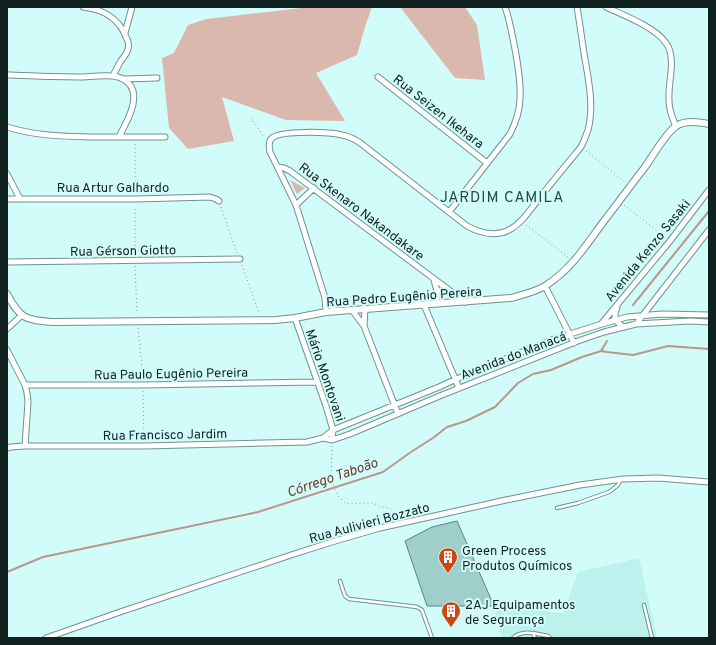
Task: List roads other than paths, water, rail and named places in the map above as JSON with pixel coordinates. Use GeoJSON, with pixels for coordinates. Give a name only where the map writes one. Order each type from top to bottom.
{"type":"FeatureCollection","features":[{"type":"Feature","properties":{"kind":"street"},"geometry":{"type":"LineString","coordinates":[[83,7],[107,13],[121,26],[125,33],[128,41],[128,48],[113,76]]}},
{"type":"Feature","properties":{"kind":"street"},"geometry":{"type":"LineString","coordinates":[[125,33],[132,7]]}},
{"type":"Feature","properties":{"kind":"street"},"geometry":{"type":"LineString","coordinates":[[505,7],[510,23],[516,59],[520,98],[515,124],[510,134],[449,212],[467,226],[484,233],[502,233],[521,220],[581,147],[586,138],[591,105],[590,84],[577,7]]}},
{"type":"Feature","properties":{"kind":"street"},"geometry":{"type":"LineString","coordinates":[[606,7],[654,31],[667,43],[672,58],[669,102],[676,127],[689,122],[709,124]]}},
{"type":"Feature","properties":{"kind":"street"},"geometry":{"type":"LineString","coordinates":[[7,75],[60,77],[113,76],[124,79],[157,78]]}},
{"type":"Feature","properties":{"kind":"street","name":"Rua Seizen Ikehara"},"geometry":{"type":"LineString","coordinates":[[378,77],[487,163]]}},
{"type":"Feature","properties":{"kind":"street"},"geometry":{"type":"LineString","coordinates":[[119,137],[128,119],[133,103],[133,91],[124,79]]}},
{"type":"Feature","properties":{"kind":"street"},"geometry":{"type":"LineString","coordinates":[[7,127],[27,133],[47,136],[165,137]]}},
{"type":"Feature","properties":{"kind":"street","name":"Rua Pedro Eugênio Pereira"},"geometry":{"type":"LineString","coordinates":[[22,315],[30,319],[40,321],[137,322],[262,320],[295,318],[326,312],[365,308],[465,302],[511,298],[522,295],[545,286],[574,262],[631,187],[665,139],[676,127]]}},
{"type":"Feature","properties":{"kind":"street","name":"Rua Skenaro Nakandakare"},"geometry":{"type":"LineString","coordinates":[[449,212],[352,137],[334,133],[287,133],[273,137],[270,140],[270,152],[278,167],[290,171],[314,188],[465,302]]}},
{"type":"Feature","properties":{"kind":"street"},"geometry":{"type":"LineString","coordinates":[[278,167],[296,205],[326,298],[326,312]]}},
{"type":"Feature","properties":{"kind":"street"},"geometry":{"type":"LineString","coordinates":[[7,174],[20,199]]}},
{"type":"Feature","properties":{"kind":"street"},"geometry":{"type":"LineString","coordinates":[[296,205],[314,188]]}},
{"type":"Feature","properties":{"kind":"street","name":"Avenida Kenzo Sasaki"},"geometry":{"type":"LineString","coordinates":[[602,324],[670,241],[709,190]]}},
{"type":"Feature","properties":{"kind":"street","name":"Rua Artur Galhardo"},"geometry":{"type":"LineString","coordinates":[[7,199],[135,199],[210,197],[219,201]]}},
{"type":"Feature","properties":{"kind":"street"},"geometry":{"type":"LineString","coordinates":[[636,324],[709,230]]}},
{"type":"Feature","properties":{"kind":"street","name":"Rua Gérson Giotto"},"geometry":{"type":"LineString","coordinates":[[7,262],[240,258]]}},
{"type":"Feature","properties":{"kind":"street"},"geometry":{"type":"LineString","coordinates":[[433,279],[437,292],[438,304]]}},
{"type":"Feature","properties":{"kind":"street"},"geometry":{"type":"LineString","coordinates":[[545,286],[574,343]]}},
{"type":"Feature","properties":{"kind":"street"},"geometry":{"type":"LineString","coordinates":[[7,294],[17,311],[22,315],[7,329]]}},
{"type":"Feature","properties":{"kind":"street"},"geometry":{"type":"LineString","coordinates":[[326,298],[336,311]]}},
{"type":"Feature","properties":{"kind":"street"},"geometry":{"type":"LineString","coordinates":[[424,305],[458,388]]}},
{"type":"Feature","properties":{"kind":"street"},"geometry":{"type":"LineString","coordinates":[[617,306],[615,320],[623,327]]}},
{"type":"Feature","properties":{"kind":"street"},"geometry":{"type":"LineString","coordinates":[[364,326],[365,308]]}},
{"type":"Feature","properties":{"kind":"street"},"geometry":{"type":"LineString","coordinates":[[352,310],[364,326],[398,414]]}},
{"type":"Feature","properties":{"kind":"street","name":"Avenida do Manacá"},"geometry":{"type":"LineString","coordinates":[[333,430],[570,334],[615,320],[643,315],[709,315]]}},
{"type":"Feature","properties":{"kind":"street","name":"Mário Montovani"},"geometry":{"type":"LineString","coordinates":[[295,318],[326,406],[333,430],[332,440]]}},
{"type":"Feature","properties":{"kind":"street","name":"Avenida do Manacá"},"geometry":{"type":"LineString","coordinates":[[332,440],[350,434],[458,388],[604,332],[636,324],[690,321],[709,322]]}},
{"type":"Feature","properties":{"kind":"street"},"geometry":{"type":"LineString","coordinates":[[7,350],[25,385],[28,402],[25,446]]}},
{"type":"Feature","properties":{"kind":"street","name":"Rua Paulo Eugênio Pereira"},"geometry":{"type":"LineString","coordinates":[[25,385],[143,385],[317,382]]}},
{"type":"Feature","properties":{"kind":"street","name":"Rua Francisco Jardim"},"geometry":{"type":"LineString","coordinates":[[7,448],[25,446],[144,446],[297,443],[323,438],[333,430]]}},
{"type":"Feature","properties":{"kind":"street","name":"Rua Francisco Jardim"},"geometry":{"type":"LineString","coordinates":[[323,438],[332,440]]}},
{"type":"Feature","properties":{"kind":"street","name":"Rua Aulivieri Bozzato"},"geometry":{"type":"LineString","coordinates":[[46,638],[291,555],[380,528],[580,485],[620,480],[658,478],[709,482]]}},
{"type":"Feature","properties":{"kind":"lane"},"geometry":{"type":"LineString","coordinates":[[557,508],[578,503],[609,492],[618,485],[620,480]]}},
{"type":"Feature","properties":{"kind":"lane"},"geometry":{"type":"LineString","coordinates":[[340,581],[345,596],[349,599],[401,604],[417,607],[422,610],[432,638]]}},
{"type":"Feature","properties":{"kind":"lane"},"geometry":{"type":"LineString","coordinates":[[644,605],[652,638]]}},
{"type":"Feature","properties":{"kind":"lane"},"geometry":{"type":"LineString","coordinates":[[513,638],[522,633],[533,633],[548,636],[550,638]]}},
{"type":"Feature","properties":{"kind":"lane"},"geometry":{"type":"LineString","coordinates":[[533,633],[535,638]]}},
{"type":"Feature","properties":{"kind":"waterway"},"geometry":{"type":"LineString","coordinates":[[633,305],[709,211]]}},
{"type":"Feature","properties":{"kind":"waterway"},"geometry":{"type":"LineString","coordinates":[[601,351],[607,341]]}},
{"type":"Feature","properties":{"kind":"waterway","name":"Córrego Taboão"},"geometry":{"type":"LineString","coordinates":[[7,572],[43,557],[258,512],[383,472],[447,427],[466,421],[495,407],[518,383],[533,374],[551,370],[582,357],[601,351],[633,355],[668,346],[709,349]]}},
{"type":"Feature","properties":{"kind":"place","name":"Green Process Produtos Químicos"},"geometry":{"type":"Point","coordinates":[448,574]}},
{"type":"Feature","properties":{"kind":"place","name":"2AJ Equipamentos de Segurança"},"geometry":{"type":"Point","coordinates":[451,628]}},
{"type":"Feature","properties":{"kind":"district","name":"JARDIM CAMILA"},"geometry":{"type":"Point","coordinates":[502,197]}}]}
